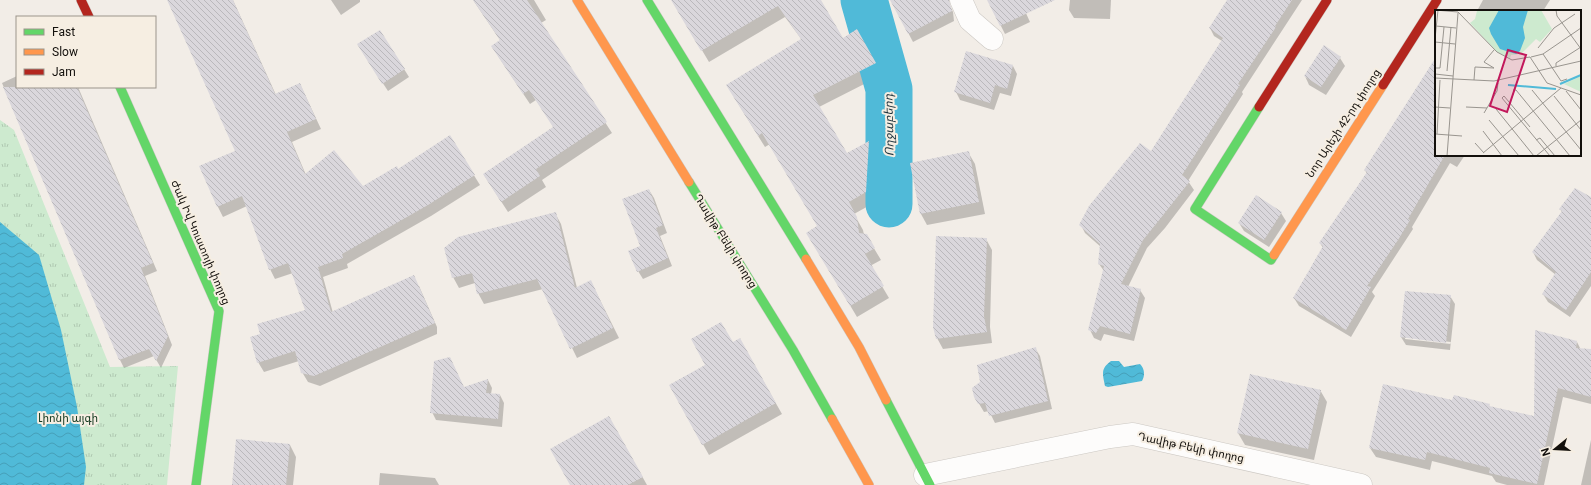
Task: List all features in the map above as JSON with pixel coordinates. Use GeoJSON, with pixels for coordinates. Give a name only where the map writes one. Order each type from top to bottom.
{"type":"FeatureCollection","features":[{"type":"Feature","properties":{"kind":"main road"},"geometry":{"type":"LineString","coordinates":[[81,0],[89,16]]}},
{"type":"Feature","properties":{"kind":"main road","name":"Դավիթ Բեկի փողոց"},"geometry":{"type":"LineString","coordinates":[[577,0],[793,350],[869,485]]}},
{"type":"Feature","properties":{"kind":"main road","name":"Դավիթ Բեկի փողոց"},"geometry":{"type":"LineString","coordinates":[[647,0],[859,347],[928,480]]}},
{"type":"Feature","properties":{"kind":"main road","name":"Նոր Արեշի 42-րդ փողոց"},"geometry":{"type":"LineString","coordinates":[[1327,0],[1195,209],[1271,260],[1437,0]]}},
{"type":"Feature","properties":{"kind":"main road","name":"Ժակ Իվ Կուստոյի փողոց"},"geometry":{"type":"LineString","coordinates":[[120,88],[219,310],[196,485]]}},
{"type":"Feature","properties":{"kind":"street"},"geometry":{"type":"LineString","coordinates":[[961,0],[970,20],[992,39]]}},
{"type":"Feature","properties":{"kind":"street","name":"Դավիթ Բեկի փողոց"},"geometry":{"type":"LineString","coordinates":[[928,480],[1102,439],[1133,434],[1361,485]]}},
{"type":"Feature","properties":{"kind":"green space","name":"Լիոնի այգի"},"geometry":{"type":"Polygon","coordinates":[[[0,120],[14,130],[110,367],[178,366],[167,485],[0,485],[0,120]]]}},
{"type":"Feature","properties":{"kind":"water"},"geometry":{"type":"Polygon","coordinates":[[[0,222],[39,255],[61,330],[77,407],[86,467],[84,485],[0,485],[0,222]]]}},
{"type":"Feature","properties":{"kind":"water"},"geometry":{"type":"Polygon","coordinates":[[[1111,361],[1119,361],[1124,367],[1140,364],[1144,372],[1142,381],[1108,387],[1105,386],[1103,372],[1105,367],[1111,361]]]}},
{"type":"Feature","properties":{"kind":"building"},"geometry":{"type":"Polygon","coordinates":[[[167,0],[233,0],[275,94],[300,83],[316,119],[287,132],[305,174],[334,150],[363,186],[397,166],[398,169],[450,135],[475,175],[428,205],[342,254],[343,258],[318,267],[331,312],[414,275],[435,323],[314,376],[301,373],[295,351],[257,363],[250,337],[260,334],[257,324],[305,310],[288,263],[269,270],[242,196],[217,207],[199,166],[235,151],[167,0]]]}},
{"type":"Feature","properties":{"kind":"building"},"geometry":{"type":"Polygon","coordinates":[[[473,0],[527,0],[607,122],[536,169],[540,176],[501,202],[483,174],[553,127],[529,90],[523,94],[491,46],[500,40],[473,0]]]}},
{"type":"Feature","properties":{"kind":"building"},"geometry":{"type":"Polygon","coordinates":[[[671,0],[821,0],[843,38],[857,29],[876,63],[813,95],[847,153],[869,141],[866,192],[849,202],[857,217],[859,233],[867,234],[875,248],[865,254],[884,286],[850,306],[806,233],[817,226],[762,133],[758,136],[726,85],[801,39],[778,6],[701,51],[671,0]]]}},
{"type":"Feature","properties":{"kind":"building"},"geometry":{"type":"Polygon","coordinates":[[[890,0],[949,0],[952,11],[908,34],[890,0]]]}},
{"type":"Feature","properties":{"kind":"building"},"geometry":{"type":"Polygon","coordinates":[[[987,0],[1055,0],[1000,26],[987,0]]]}},
{"type":"Feature","properties":{"kind":"building"},"geometry":{"type":"Polygon","coordinates":[[[1227,0],[1292,0],[1238,84],[1240,85],[1182,175],[1190,181],[1143,240],[1121,284],[1141,289],[1130,334],[1100,326],[1096,333],[1088,330],[1104,266],[1098,264],[1100,244],[1079,225],[1089,206],[1140,143],[1151,151],[1223,38],[1209,28],[1227,0]]]}},
{"type":"Feature","properties":{"kind":"building"},"geometry":{"type":"Polygon","coordinates":[[[380,30],[405,69],[382,84],[357,44],[380,30]]]}},
{"type":"Feature","properties":{"kind":"building"},"geometry":{"type":"Polygon","coordinates":[[[1324,45],[1341,57],[1321,87],[1304,76],[1324,45]]]}},
{"type":"Feature","properties":{"kind":"building"},"geometry":{"type":"Polygon","coordinates":[[[966,51],[1013,65],[1007,89],[995,85],[990,103],[954,92],[966,51]]]}},
{"type":"Feature","properties":{"kind":"building"},"geometry":{"type":"Polygon","coordinates":[[[1435,59],[1435,156],[1444,156],[1408,219],[1410,220],[1367,286],[1371,287],[1346,330],[1293,298],[1323,246],[1319,243],[1367,172],[1364,170],[1435,59]]]}},
{"type":"Feature","properties":{"kind":"building"},"geometry":{"type":"Polygon","coordinates":[[[3,87],[77,88],[153,263],[141,268],[168,336],[156,361],[149,349],[119,360],[3,87]]]}},
{"type":"Feature","properties":{"kind":"building"},"geometry":{"type":"Polygon","coordinates":[[[969,151],[979,202],[920,214],[910,163],[969,151]]]}},
{"type":"Feature","properties":{"kind":"building"},"geometry":{"type":"Polygon","coordinates":[[[1575,188],[1591,197],[1591,272],[1566,310],[1542,294],[1556,272],[1532,252],[1562,211],[1559,209],[1575,188]]]}},
{"type":"Feature","properties":{"kind":"building"},"geometry":{"type":"Polygon","coordinates":[[[649,189],[663,225],[656,228],[668,258],[637,272],[628,251],[640,246],[622,199],[649,189]]]}},
{"type":"Feature","properties":{"kind":"building"},"geometry":{"type":"Polygon","coordinates":[[[1256,195],[1282,212],[1264,240],[1238,223],[1256,195]]]}},
{"type":"Feature","properties":{"kind":"building"},"geometry":{"type":"Polygon","coordinates":[[[556,212],[575,288],[591,280],[613,328],[570,349],[537,279],[477,294],[472,273],[452,278],[444,248],[458,237],[556,212]]]}},
{"type":"Feature","properties":{"kind":"building"},"geometry":{"type":"Polygon","coordinates":[[[936,236],[987,238],[984,316],[987,332],[936,339],[933,327],[936,236]]]}},
{"type":"Feature","properties":{"kind":"building"},"geometry":{"type":"Polygon","coordinates":[[[1405,291],[1451,295],[1446,343],[1400,337],[1405,291]]]}},
{"type":"Feature","properties":{"kind":"building"},"geometry":{"type":"Polygon","coordinates":[[[721,322],[733,342],[740,338],[776,403],[702,445],[669,385],[705,365],[691,339],[721,322]]]}},
{"type":"Feature","properties":{"kind":"building"},"geometry":{"type":"Polygon","coordinates":[[[1535,330],[1577,341],[1576,348],[1591,349],[1591,397],[1558,388],[1537,484],[1489,473],[1490,468],[1427,452],[1425,460],[1369,448],[1383,384],[1452,400],[1454,395],[1490,404],[1489,406],[1534,416],[1535,330]]]}},
{"type":"Feature","properties":{"kind":"building"},"geometry":{"type":"Polygon","coordinates":[[[1036,347],[1048,401],[989,416],[985,403],[978,404],[974,397],[972,388],[980,382],[977,365],[1036,347]]]}},
{"type":"Feature","properties":{"kind":"building"},"geometry":{"type":"Polygon","coordinates":[[[450,357],[464,387],[488,379],[486,393],[500,394],[498,419],[430,413],[434,361],[450,357]]]}},
{"type":"Feature","properties":{"kind":"building"},"geometry":{"type":"Polygon","coordinates":[[[1250,374],[1321,390],[1308,449],[1237,433],[1250,374]]]}},
{"type":"Feature","properties":{"kind":"building"},"geometry":{"type":"Polygon","coordinates":[[[609,416],[643,477],[628,485],[570,485],[550,449],[609,416]]]}},
{"type":"Feature","properties":{"kind":"building"},"geometry":{"type":"Polygon","coordinates":[[[236,439],[290,444],[286,485],[232,485],[236,439]]]}},
{"type":"Feature","properties":{"kind":"waterway","name":"Ողջաբերդ"},"geometry":{"type":"LineString","coordinates":[[864,0],[889,89],[889,204]]}},
{"type":"Feature","properties":{"kind":"traffic: fast"},"geometry":{"type":"LineString","coordinates":[[647,0],[806,259]]}},
{"type":"Feature","properties":{"kind":"traffic: fast"},"geometry":{"type":"LineString","coordinates":[[120,88],[219,311],[196,485]]}},
{"type":"Feature","properties":{"kind":"traffic: fast"},"geometry":{"type":"LineString","coordinates":[[1259,107],[1195,209],[1271,260],[1274,255]]}},
{"type":"Feature","properties":{"kind":"traffic: fast"},"geometry":{"type":"LineString","coordinates":[[689,182],[793,350],[832,419]]}},
{"type":"Feature","properties":{"kind":"traffic: fast"},"geometry":{"type":"LineString","coordinates":[[886,400],[930,485]]}},
{"type":"Feature","properties":{"kind":"traffic: slow"},"geometry":{"type":"LineString","coordinates":[[577,0],[689,182]]}},
{"type":"Feature","properties":{"kind":"traffic: slow"},"geometry":{"type":"LineString","coordinates":[[1274,255],[1383,85]]}},
{"type":"Feature","properties":{"kind":"traffic: slow"},"geometry":{"type":"LineString","coordinates":[[806,259],[859,347],[886,400]]}},
{"type":"Feature","properties":{"kind":"traffic: slow"},"geometry":{"type":"LineString","coordinates":[[832,419],[869,485]]}},
{"type":"Feature","properties":{"kind":"traffic: jam"},"geometry":{"type":"LineString","coordinates":[[81,0],[89,16]]}},
{"type":"Feature","properties":{"kind":"traffic: jam"},"geometry":{"type":"LineString","coordinates":[[1259,107],[1327,0]]}},
{"type":"Feature","properties":{"kind":"traffic: jam"},"geometry":{"type":"LineString","coordinates":[[1383,85],[1437,0]]}}]}
